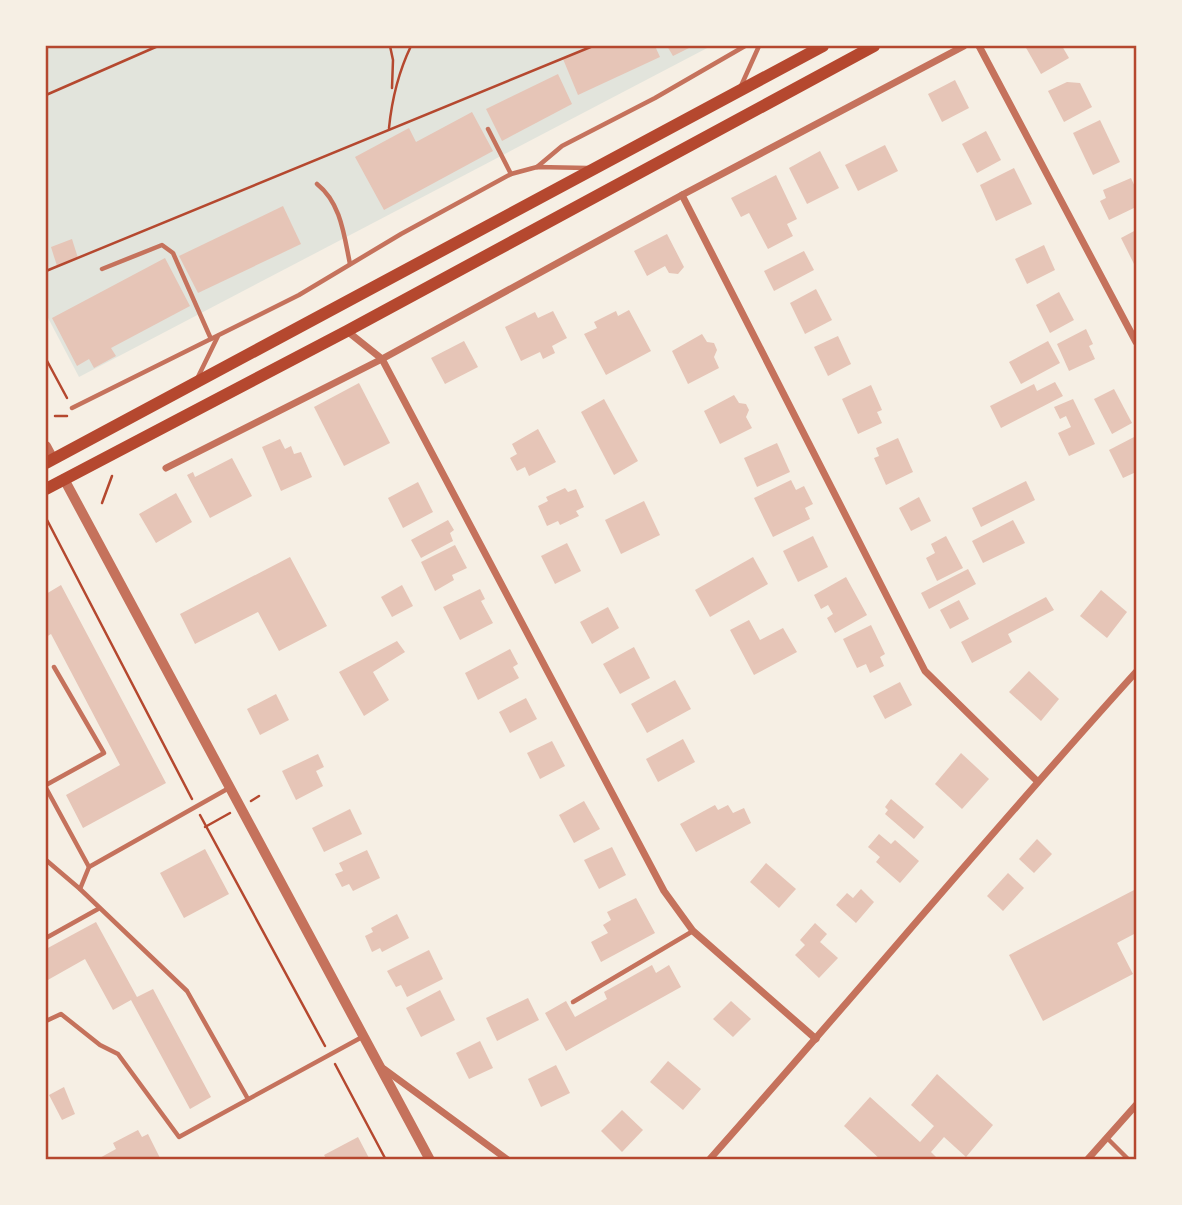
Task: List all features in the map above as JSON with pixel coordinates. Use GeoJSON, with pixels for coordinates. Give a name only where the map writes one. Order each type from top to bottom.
{"type":"FeatureCollection","features":[{"type":"Feature","properties":{"kind":"main road"},"geometry":{"type":"LineString","coordinates":[[64,480],[49,461],[823,46]]}},
{"type":"Feature","properties":{"kind":"main road"},"geometry":{"type":"LineString","coordinates":[[46,489],[347,331],[874,46]]}},
{"type":"Feature","properties":{"kind":"street"},"geometry":{"type":"LineString","coordinates":[[166,468],[382,359],[682,195],[964,46]]}},
{"type":"Feature","properties":{"kind":"street"},"geometry":{"type":"LineString","coordinates":[[979,46],[1136,342]]}},
{"type":"Feature","properties":{"kind":"street"},"geometry":{"type":"LineString","coordinates":[[682,195],[925,671],[1037,781]]}},
{"type":"Feature","properties":{"kind":"street"},"geometry":{"type":"LineString","coordinates":[[347,331],[382,359],[664,891],[693,931],[816,1039]]}},
{"type":"Feature","properties":{"kind":"street"},"geometry":{"type":"LineString","coordinates":[[46,446],[49,461]]}},
{"type":"Feature","properties":{"kind":"street"},"geometry":{"type":"LineString","coordinates":[[64,480],[430,1160]]}},
{"type":"Feature","properties":{"kind":"street"},"geometry":{"type":"LineString","coordinates":[[709,1160],[1037,781],[1136,672]]}},
{"type":"Feature","properties":{"kind":"street"},"geometry":{"type":"LineString","coordinates":[[380,1067],[508,1160]]}},
{"type":"Feature","properties":{"kind":"street"},"geometry":{"type":"LineString","coordinates":[[1087,1160],[1136,1105]]}},
{"type":"Feature","properties":{"kind":"lane"},"geometry":{"type":"LineString","coordinates":[[537,167],[562,146],[655,98],[745,46]]}},
{"type":"Feature","properties":{"kind":"lane"},"geometry":{"type":"LineString","coordinates":[[740,90],[759,46]]}},
{"type":"Feature","properties":{"kind":"lane"},"geometry":{"type":"LineString","coordinates":[[488,129],[511,174]]}},
{"type":"Feature","properties":{"kind":"lane"},"geometry":{"type":"LineString","coordinates":[[72,408],[299,295],[401,234],[511,174],[537,167],[596,168]]}},
{"type":"Feature","properties":{"kind":"lane"},"geometry":{"type":"LineString","coordinates":[[317,184],[329,194],[336,208],[350,264]]}},
{"type":"Feature","properties":{"kind":"lane"},"geometry":{"type":"LineString","coordinates":[[102,269],[162,244],[169,248],[211,339]]}},
{"type":"Feature","properties":{"kind":"lane"},"geometry":{"type":"LineString","coordinates":[[195,382],[218,335]]}},
{"type":"Feature","properties":{"kind":"lane"},"geometry":{"type":"LineString","coordinates":[[54,667],[104,754],[46,787],[89,867]]}},
{"type":"Feature","properties":{"kind":"lane"},"geometry":{"type":"LineString","coordinates":[[80,889],[89,867],[230,788]]}},
{"type":"Feature","properties":{"kind":"lane"},"geometry":{"type":"LineString","coordinates":[[46,860],[187,991],[248,1099]]}},
{"type":"Feature","properties":{"kind":"lane"},"geometry":{"type":"LineString","coordinates":[[46,938],[99,909]]}},
{"type":"Feature","properties":{"kind":"lane"},"geometry":{"type":"LineString","coordinates":[[573,1002],[693,931]]}},
{"type":"Feature","properties":{"kind":"lane"},"geometry":{"type":"LineString","coordinates":[[46,1021],[61,1014],[100,1045],[118,1054],[179,1137],[364,1036]]}},
{"type":"Feature","properties":{"kind":"lane"},"geometry":{"type":"LineString","coordinates":[[1107,1138],[1129,1160]]}},
{"type":"Feature","properties":{"kind":"path"},"geometry":{"type":"LineString","coordinates":[[46,95],[158,46]]}},
{"type":"Feature","properties":{"kind":"path"},"geometry":{"type":"LineString","coordinates":[[388,128],[393,60],[390,46]]}},
{"type":"Feature","properties":{"kind":"path"},"geometry":{"type":"LineString","coordinates":[[392,95],[411,46]]}},
{"type":"Feature","properties":{"kind":"path"},"geometry":{"type":"LineString","coordinates":[[46,271],[388,128],[593,46]]}},
{"type":"Feature","properties":{"kind":"path"},"geometry":{"type":"LineString","coordinates":[[46,359],[72,408]]}},
{"type":"Feature","properties":{"kind":"path"},"geometry":{"type":"LineString","coordinates":[[102,503],[112,476]]}},
{"type":"Feature","properties":{"kind":"path"},"geometry":{"type":"LineString","coordinates":[[46,518],[196,807],[386,1160]]}},
{"type":"Feature","properties":{"kind":"shaded area"},"geometry":{"type":"Polygon","coordinates":[[[46,46],[711,46],[79,377],[46,314],[46,46]]]}},
{"type":"Feature","properties":{"kind":"building"},"geometry":{"type":"Polygon","coordinates":[[[593,46],[655,46],[660,57],[578,95],[563,59],[593,46]]]}},
{"type":"Feature","properties":{"kind":"building"},"geometry":{"type":"Polygon","coordinates":[[[667,46],[693,46],[673,56],[667,46]]]}},
{"type":"Feature","properties":{"kind":"building"},"geometry":{"type":"Polygon","coordinates":[[[1025,46],[1062,46],[1069,58],[1041,74],[1025,46]]]}},
{"type":"Feature","properties":{"kind":"building"},"geometry":{"type":"Polygon","coordinates":[[[558,74],[572,104],[502,141],[486,109],[558,74]]]}},
{"type":"Feature","properties":{"kind":"building"},"geometry":{"type":"Polygon","coordinates":[[[955,80],[969,108],[942,122],[928,94],[955,80]]]}},
{"type":"Feature","properties":{"kind":"building"},"geometry":{"type":"Polygon","coordinates":[[[1067,82],[1080,83],[1092,107],[1064,122],[1048,91],[1067,82]]]}},
{"type":"Feature","properties":{"kind":"building"},"geometry":{"type":"Polygon","coordinates":[[[472,112],[493,151],[384,210],[355,157],[409,128],[416,142],[472,112]]]}},
{"type":"Feature","properties":{"kind":"building"},"geometry":{"type":"Polygon","coordinates":[[[1100,120],[1120,162],[1093,175],[1073,133],[1100,120]]]}},
{"type":"Feature","properties":{"kind":"building"},"geometry":{"type":"Polygon","coordinates":[[[986,131],[1001,160],[977,173],[962,144],[986,131]]]}},
{"type":"Feature","properties":{"kind":"building"},"geometry":{"type":"Polygon","coordinates":[[[885,145],[898,171],[858,191],[845,165],[885,145]]]}},
{"type":"Feature","properties":{"kind":"building"},"geometry":{"type":"Polygon","coordinates":[[[820,151],[839,188],[807,204],[789,168],[820,151]]]}},
{"type":"Feature","properties":{"kind":"building"},"geometry":{"type":"Polygon","coordinates":[[[1014,168],[1032,204],[996,221],[980,185],[1014,168]]]}},
{"type":"Feature","properties":{"kind":"building"},"geometry":{"type":"Polygon","coordinates":[[[776,175],[797,219],[787,224],[793,236],[768,249],[749,213],[741,217],[731,198],[776,175]]]}},
{"type":"Feature","properties":{"kind":"building"},"geometry":{"type":"Polygon","coordinates":[[[1131,178],[1136,189],[1136,207],[1109,220],[1100,201],[1106,198],[1103,190],[1131,178]]]}},
{"type":"Feature","properties":{"kind":"building"},"geometry":{"type":"Polygon","coordinates":[[[283,206],[301,244],[198,293],[179,256],[283,206]]]}},
{"type":"Feature","properties":{"kind":"building"},"geometry":{"type":"Polygon","coordinates":[[[1136,230],[1136,268],[1121,238],[1136,230]]]}},
{"type":"Feature","properties":{"kind":"building"},"geometry":{"type":"Polygon","coordinates":[[[667,234],[684,267],[678,274],[669,273],[665,266],[647,276],[634,251],[667,234]]]}},
{"type":"Feature","properties":{"kind":"building"},"geometry":{"type":"Polygon","coordinates":[[[72,239],[78,258],[57,266],[51,247],[72,239]]]}},
{"type":"Feature","properties":{"kind":"building"},"geometry":{"type":"Polygon","coordinates":[[[1044,245],[1055,270],[1027,284],[1015,259],[1044,245]]]}},
{"type":"Feature","properties":{"kind":"building"},"geometry":{"type":"Polygon","coordinates":[[[804,251],[814,270],[774,291],[764,271],[804,251]]]}},
{"type":"Feature","properties":{"kind":"building"},"geometry":{"type":"Polygon","coordinates":[[[165,258],[190,306],[111,348],[116,356],[94,368],[89,359],[77,366],[52,318],[165,258]]]}},
{"type":"Feature","properties":{"kind":"building"},"geometry":{"type":"Polygon","coordinates":[[[816,289],[832,320],[805,334],[790,303],[816,289]]]}},
{"type":"Feature","properties":{"kind":"building"},"geometry":{"type":"Polygon","coordinates":[[[1059,292],[1074,320],[1050,333],[1036,305],[1059,292]]]}},
{"type":"Feature","properties":{"kind":"building"},"geometry":{"type":"Polygon","coordinates":[[[629,310],[651,351],[606,375],[584,334],[597,328],[594,322],[616,311],[618,316],[629,310]]]}},
{"type":"Feature","properties":{"kind":"building"},"geometry":{"type":"Polygon","coordinates":[[[553,311],[567,338],[552,346],[555,353],[543,359],[540,352],[521,361],[505,327],[535,312],[538,318],[553,311]]]}},
{"type":"Feature","properties":{"kind":"building"},"geometry":{"type":"Polygon","coordinates":[[[1086,329],[1093,344],[1089,346],[1095,359],[1069,371],[1057,344],[1086,329]]]}},
{"type":"Feature","properties":{"kind":"building"},"geometry":{"type":"Polygon","coordinates":[[[702,334],[707,342],[714,343],[717,350],[714,357],[719,368],[688,384],[672,351],[702,334]]]}},
{"type":"Feature","properties":{"kind":"building"},"geometry":{"type":"Polygon","coordinates":[[[838,336],[851,364],[828,376],[814,347],[838,336]]]}},
{"type":"Feature","properties":{"kind":"building"},"geometry":{"type":"Polygon","coordinates":[[[464,341],[478,367],[445,384],[431,358],[464,341]]]}},
{"type":"Feature","properties":{"kind":"building"},"geometry":{"type":"Polygon","coordinates":[[[1048,341],[1060,363],[1021,384],[1009,362],[1048,341]]]}},
{"type":"Feature","properties":{"kind":"building"},"geometry":{"type":"Polygon","coordinates":[[[1055,382],[1063,396],[1001,428],[990,406],[1034,384],[1037,391],[1055,382]]]}},
{"type":"Feature","properties":{"kind":"building"},"geometry":{"type":"Polygon","coordinates":[[[359,383],[390,443],[344,466],[314,407],[359,383]]]}},
{"type":"Feature","properties":{"kind":"building"},"geometry":{"type":"Polygon","coordinates":[[[871,385],[882,410],[877,412],[882,423],[858,434],[842,399],[871,385]]]}},
{"type":"Feature","properties":{"kind":"building"},"geometry":{"type":"Polygon","coordinates":[[[1114,389],[1132,423],[1112,434],[1094,399],[1114,389]]]}},
{"type":"Feature","properties":{"kind":"building"},"geometry":{"type":"Polygon","coordinates":[[[734,395],[739,403],[746,404],[749,410],[746,417],[752,428],[720,444],[704,411],[734,395]]]}},
{"type":"Feature","properties":{"kind":"building"},"geometry":{"type":"Polygon","coordinates":[[[604,399],[638,461],[614,475],[581,412],[604,399]]]}},
{"type":"Feature","properties":{"kind":"building"},"geometry":{"type":"Polygon","coordinates":[[[1073,399],[1095,444],[1069,456],[1058,433],[1071,427],[1066,416],[1060,419],[1054,407],[1073,399]]]}},
{"type":"Feature","properties":{"kind":"building"},"geometry":{"type":"Polygon","coordinates":[[[538,429],[556,462],[529,476],[525,467],[517,471],[510,458],[517,454],[512,444],[538,429]]]}},
{"type":"Feature","properties":{"kind":"building"},"geometry":{"type":"Polygon","coordinates":[[[1136,436],[1136,472],[1123,478],[1109,450],[1136,436]]]}},
{"type":"Feature","properties":{"kind":"building"},"geometry":{"type":"Polygon","coordinates":[[[898,438],[913,472],[886,485],[874,458],[879,456],[876,448],[898,438]]]}},
{"type":"Feature","properties":{"kind":"building"},"geometry":{"type":"Polygon","coordinates":[[[280,439],[285,449],[291,446],[294,454],[301,452],[312,477],[281,491],[262,447],[280,439]]]}},
{"type":"Feature","properties":{"kind":"building"},"geometry":{"type":"Polygon","coordinates":[[[777,443],[790,472],[757,487],[744,458],[777,443]]]}},
{"type":"Feature","properties":{"kind":"building"},"geometry":{"type":"Polygon","coordinates":[[[232,458],[252,496],[210,518],[187,475],[193,472],[195,477],[232,458]]]}},
{"type":"Feature","properties":{"kind":"building"},"geometry":{"type":"Polygon","coordinates":[[[791,480],[796,490],[804,486],[813,504],[805,508],[810,519],[773,537],[754,498],[791,480]]]}},
{"type":"Feature","properties":{"kind":"building"},"geometry":{"type":"Polygon","coordinates":[[[1026,481],[1035,500],[981,527],[972,508],[1026,481]]]}},
{"type":"Feature","properties":{"kind":"building"},"geometry":{"type":"Polygon","coordinates":[[[418,482],[433,512],[403,528],[388,498],[418,482]]]}},
{"type":"Feature","properties":{"kind":"building"},"geometry":{"type":"Polygon","coordinates":[[[565,488],[568,492],[576,489],[584,507],[576,511],[579,516],[560,525],[558,521],[547,526],[538,506],[548,501],[546,497],[565,488]]]}},
{"type":"Feature","properties":{"kind":"building"},"geometry":{"type":"Polygon","coordinates":[[[176,493],[192,522],[156,543],[139,514],[176,493]]]}},
{"type":"Feature","properties":{"kind":"building"},"geometry":{"type":"Polygon","coordinates":[[[919,497],[931,521],[911,531],[899,508],[919,497]]]}},
{"type":"Feature","properties":{"kind":"building"},"geometry":{"type":"Polygon","coordinates":[[[644,501],[660,535],[621,554],[605,520],[644,501]]]}},
{"type":"Feature","properties":{"kind":"building"},"geometry":{"type":"Polygon","coordinates":[[[448,520],[454,530],[450,533],[453,541],[421,558],[411,540],[448,520]]]}},
{"type":"Feature","properties":{"kind":"building"},"geometry":{"type":"Polygon","coordinates":[[[1013,520],[1025,543],[983,563],[972,541],[1013,520]]]}},
{"type":"Feature","properties":{"kind":"building"},"geometry":{"type":"Polygon","coordinates":[[[813,536],[828,567],[798,582],[783,551],[813,536]]]}},
{"type":"Feature","properties":{"kind":"building"},"geometry":{"type":"Polygon","coordinates":[[[946,536],[963,568],[937,581],[926,558],[935,553],[931,544],[946,536]]]}},
{"type":"Feature","properties":{"kind":"building"},"geometry":{"type":"Polygon","coordinates":[[[567,543],[581,571],[555,584],[541,556],[567,543]]]}},
{"type":"Feature","properties":{"kind":"building"},"geometry":{"type":"Polygon","coordinates":[[[455,545],[467,568],[452,575],[454,580],[435,591],[421,562],[455,545]]]}},
{"type":"Feature","properties":{"kind":"building"},"geometry":{"type":"Polygon","coordinates":[[[290,557],[327,626],[279,651],[258,612],[195,644],[180,614],[290,557]]]}},
{"type":"Feature","properties":{"kind":"building"},"geometry":{"type":"Polygon","coordinates":[[[753,557],[768,584],[710,617],[695,590],[753,557]]]}},
{"type":"Feature","properties":{"kind":"building"},"geometry":{"type":"Polygon","coordinates":[[[968,569],[976,584],[929,609],[921,593],[968,569]]]}},
{"type":"Feature","properties":{"kind":"building"},"geometry":{"type":"Polygon","coordinates":[[[846,577],[867,615],[835,633],[827,618],[833,614],[828,605],[821,609],[814,595],[846,577]]]}},
{"type":"Feature","properties":{"kind":"building"},"geometry":{"type":"Polygon","coordinates":[[[61,585],[166,783],[83,828],[66,795],[120,765],[51,634],[46,637],[46,594],[61,585]]]}},
{"type":"Feature","properties":{"kind":"building"},"geometry":{"type":"Polygon","coordinates":[[[402,585],[413,606],[392,617],[381,597],[402,585]]]}},
{"type":"Feature","properties":{"kind":"building"},"geometry":{"type":"Polygon","coordinates":[[[480,589],[485,599],[481,601],[493,623],[460,640],[443,607],[480,589]]]}},
{"type":"Feature","properties":{"kind":"building"},"geometry":{"type":"Polygon","coordinates":[[[1101,590],[1127,612],[1107,638],[1080,616],[1101,590]]]}},
{"type":"Feature","properties":{"kind":"building"},"geometry":{"type":"Polygon","coordinates":[[[1046,597],[1054,610],[1008,634],[1012,642],[972,663],[961,642],[1046,597]]]}},
{"type":"Feature","properties":{"kind":"building"},"geometry":{"type":"Polygon","coordinates":[[[959,600],[969,619],[950,629],[940,610],[959,600]]]}},
{"type":"Feature","properties":{"kind":"building"},"geometry":{"type":"Polygon","coordinates":[[[608,607],[619,628],[592,644],[580,622],[608,607]]]}},
{"type":"Feature","properties":{"kind":"building"},"geometry":{"type":"Polygon","coordinates":[[[749,620],[760,640],[783,628],[797,652],[754,675],[730,630],[749,620]]]}},
{"type":"Feature","properties":{"kind":"building"},"geometry":{"type":"Polygon","coordinates":[[[871,625],[885,654],[880,657],[884,666],[870,673],[866,664],[857,668],[843,639],[871,625]]]}},
{"type":"Feature","properties":{"kind":"building"},"geometry":{"type":"Polygon","coordinates":[[[397,641],[405,652],[373,672],[389,700],[364,716],[339,672],[397,641]]]}},
{"type":"Feature","properties":{"kind":"building"},"geometry":{"type":"Polygon","coordinates":[[[634,647],[650,678],[620,694],[603,664],[634,647]]]}},
{"type":"Feature","properties":{"kind":"building"},"geometry":{"type":"Polygon","coordinates":[[[510,649],[518,664],[513,667],[519,678],[478,700],[465,673],[510,649]]]}},
{"type":"Feature","properties":{"kind":"building"},"geometry":{"type":"Polygon","coordinates":[[[1029,671],[1059,699],[1041,721],[1009,692],[1029,671]]]}},
{"type":"Feature","properties":{"kind":"building"},"geometry":{"type":"Polygon","coordinates":[[[675,680],[691,709],[647,733],[631,704],[675,680]]]}},
{"type":"Feature","properties":{"kind":"building"},"geometry":{"type":"Polygon","coordinates":[[[900,682],[912,705],[885,719],[873,696],[900,682]]]}},
{"type":"Feature","properties":{"kind":"building"},"geometry":{"type":"Polygon","coordinates":[[[276,694],[289,720],[260,735],[247,709],[276,694]]]}},
{"type":"Feature","properties":{"kind":"building"},"geometry":{"type":"Polygon","coordinates":[[[526,698],[537,719],[510,733],[499,712],[526,698]]]}},
{"type":"Feature","properties":{"kind":"building"},"geometry":{"type":"Polygon","coordinates":[[[683,739],[695,762],[658,782],[646,759],[683,739]]]}},
{"type":"Feature","properties":{"kind":"building"},"geometry":{"type":"Polygon","coordinates":[[[552,741],[565,766],[540,779],[527,753],[552,741]]]}},
{"type":"Feature","properties":{"kind":"building"},"geometry":{"type":"Polygon","coordinates":[[[961,753],[989,779],[962,809],[935,784],[961,753]]]}},
{"type":"Feature","properties":{"kind":"building"},"geometry":{"type":"Polygon","coordinates":[[[318,754],[324,767],[316,771],[323,786],[296,800],[282,771],[318,754]]]}},
{"type":"Feature","properties":{"kind":"building"},"geometry":{"type":"Polygon","coordinates":[[[891,799],[924,827],[914,839],[885,814],[888,810],[885,807],[891,799]]]}},
{"type":"Feature","properties":{"kind":"building"},"geometry":{"type":"Polygon","coordinates":[[[584,801],[600,829],[574,843],[559,815],[584,801]]]}},
{"type":"Feature","properties":{"kind":"building"},"geometry":{"type":"Polygon","coordinates":[[[715,805],[718,810],[728,805],[733,813],[744,808],[751,823],[696,852],[680,824],[715,805]]]}},
{"type":"Feature","properties":{"kind":"building"},"geometry":{"type":"Polygon","coordinates":[[[350,809],[362,834],[324,852],[312,828],[350,809]]]}},
{"type":"Feature","properties":{"kind":"building"},"geometry":{"type":"Polygon","coordinates":[[[879,834],[891,844],[895,840],[919,861],[900,883],[876,862],[880,857],[868,847],[879,834]]]}},
{"type":"Feature","properties":{"kind":"building"},"geometry":{"type":"Polygon","coordinates":[[[1037,839],[1052,854],[1034,873],[1019,859],[1037,839]]]}},
{"type":"Feature","properties":{"kind":"building"},"geometry":{"type":"Polygon","coordinates":[[[612,847],[626,875],[599,889],[584,860],[612,847]]]}},
{"type":"Feature","properties":{"kind":"building"},"geometry":{"type":"Polygon","coordinates":[[[205,849],[229,894],[184,918],[160,873],[205,849]]]}},
{"type":"Feature","properties":{"kind":"building"},"geometry":{"type":"Polygon","coordinates":[[[367,850],[380,878],[353,891],[349,884],[342,887],[335,874],[343,871],[339,863],[367,850]]]}},
{"type":"Feature","properties":{"kind":"building"},"geometry":{"type":"Polygon","coordinates":[[[766,863],[796,889],[779,908],[750,882],[766,863]]]}},
{"type":"Feature","properties":{"kind":"building"},"geometry":{"type":"Polygon","coordinates":[[[1008,873],[1024,888],[1003,911],[987,896],[1008,873]]]}},
{"type":"Feature","properties":{"kind":"building"},"geometry":{"type":"Polygon","coordinates":[[[861,889],[874,902],[856,923],[836,905],[847,893],[853,898],[861,889]]]}},
{"type":"Feature","properties":{"kind":"building"},"geometry":{"type":"Polygon","coordinates":[[[1136,889],[1136,933],[1117,943],[1133,974],[1043,1021],[1009,955],[1136,889]]]}},
{"type":"Feature","properties":{"kind":"building"},"geometry":{"type":"Polygon","coordinates":[[[636,898],[655,933],[601,962],[591,942],[608,933],[603,925],[611,920],[607,912],[636,898]]]}},
{"type":"Feature","properties":{"kind":"building"},"geometry":{"type":"Polygon","coordinates":[[[397,914],[409,938],[382,952],[380,948],[372,952],[365,936],[373,932],[371,928],[397,914]]]}},
{"type":"Feature","properties":{"kind":"building"},"geometry":{"type":"Polygon","coordinates":[[[96,922],[137,997],[153,989],[211,1097],[190,1109],[131,1000],[113,1010],[85,959],[46,981],[46,949],[96,922]]]}},
{"type":"Feature","properties":{"kind":"building"},"geometry":{"type":"Polygon","coordinates":[[[815,923],[827,934],[820,942],[838,958],[819,978],[795,955],[805,945],[800,940],[815,923]]]}},
{"type":"Feature","properties":{"kind":"building"},"geometry":{"type":"Polygon","coordinates":[[[429,950],[443,979],[407,997],[401,985],[396,987],[387,971],[429,950]]]}},
{"type":"Feature","properties":{"kind":"building"},"geometry":{"type":"Polygon","coordinates":[[[652,965],[656,973],[669,965],[681,987],[566,1051],[545,1013],[566,1001],[575,1017],[607,999],[604,992],[652,965]]]}},
{"type":"Feature","properties":{"kind":"building"},"geometry":{"type":"Polygon","coordinates":[[[440,990],[455,1020],[421,1037],[406,1008],[440,990]]]}},
{"type":"Feature","properties":{"kind":"building"},"geometry":{"type":"Polygon","coordinates":[[[528,998],[539,1020],[497,1041],[486,1018],[528,998]]]}},
{"type":"Feature","properties":{"kind":"building"},"geometry":{"type":"Polygon","coordinates":[[[731,1001],[751,1019],[733,1037],[713,1019],[731,1001]]]}},
{"type":"Feature","properties":{"kind":"building"},"geometry":{"type":"Polygon","coordinates":[[[480,1041],[493,1068],[469,1079],[456,1053],[480,1041]]]}},
{"type":"Feature","properties":{"kind":"building"},"geometry":{"type":"Polygon","coordinates":[[[668,1061],[701,1089],[683,1110],[650,1082],[668,1061]]]}},
{"type":"Feature","properties":{"kind":"building"},"geometry":{"type":"Polygon","coordinates":[[[556,1065],[570,1093],[541,1107],[528,1079],[556,1065]]]}},
{"type":"Feature","properties":{"kind":"building"},"geometry":{"type":"Polygon","coordinates":[[[937,1074],[993,1125],[966,1157],[944,1137],[931,1152],[939,1160],[881,1160],[844,1126],[870,1097],[920,1142],[934,1126],[911,1105],[937,1074]]]}},
{"type":"Feature","properties":{"kind":"building"},"geometry":{"type":"Polygon","coordinates":[[[64,1087],[75,1114],[62,1120],[49,1095],[64,1087]]]}},
{"type":"Feature","properties":{"kind":"building"},"geometry":{"type":"Polygon","coordinates":[[[622,1110],[643,1130],[622,1152],[601,1131],[622,1110]]]}},
{"type":"Feature","properties":{"kind":"building"},"geometry":{"type":"Polygon","coordinates":[[[138,1130],[142,1137],[148,1134],[161,1160],[96,1160],[116,1149],[113,1143],[138,1130]]]}},
{"type":"Feature","properties":{"kind":"building"},"geometry":{"type":"Polygon","coordinates":[[[358,1137],[370,1160],[327,1160],[324,1155],[358,1137]]]}}]}
